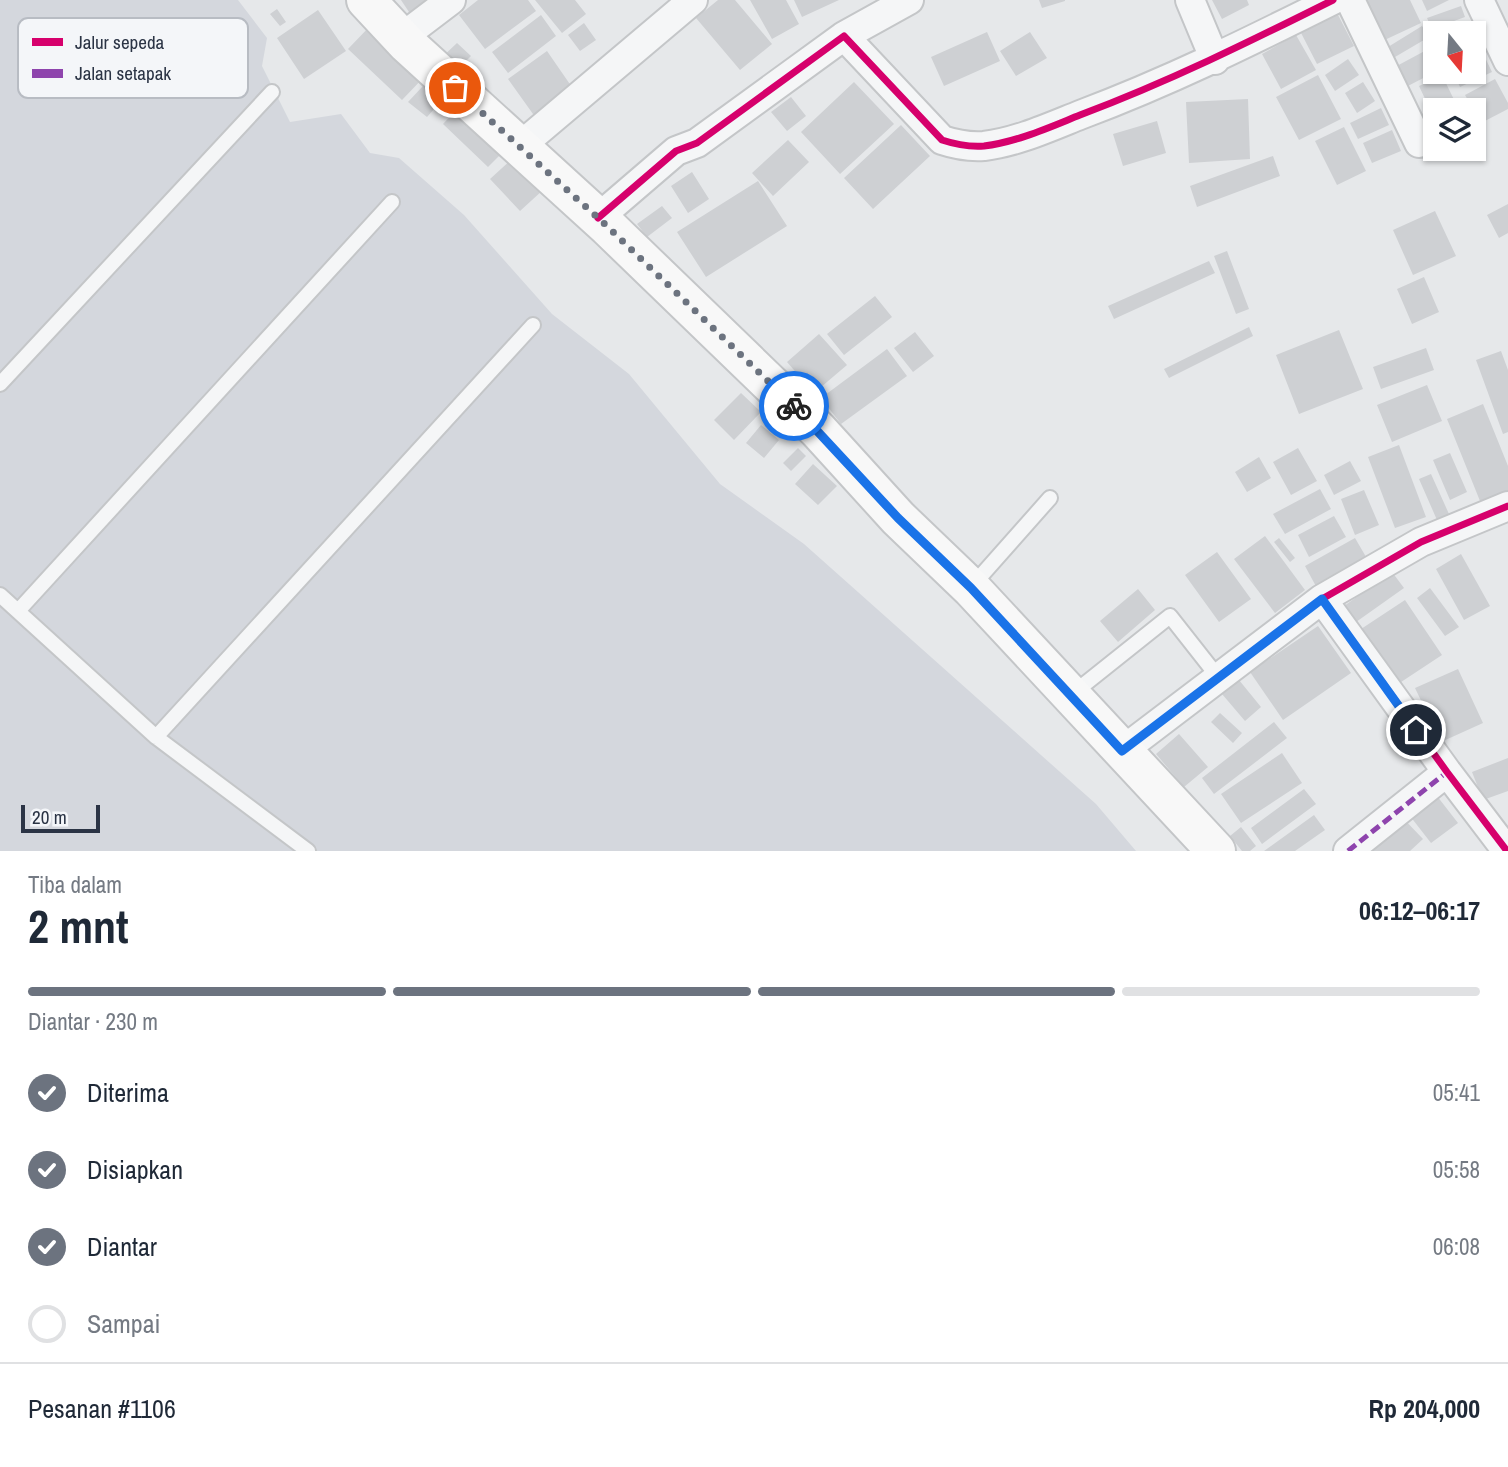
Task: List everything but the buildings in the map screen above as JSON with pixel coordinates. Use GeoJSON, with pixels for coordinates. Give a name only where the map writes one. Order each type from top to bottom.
{"type":"FeatureCollection","features":[{"type":"Feature","properties":{"kind":"main road"},"geometry":{"type":"LineString","coordinates":[[366,0],[401,38],[603,223],[818,430],[898,518],[971,588],[1216,851]]}},
{"type":"Feature","properties":{"kind":"street"},"geometry":{"type":"LineString","coordinates":[[401,38],[451,0]]}},
{"type":"Feature","properties":{"kind":"street"},"geometry":{"type":"LineString","coordinates":[[519,147],[693,0]]}},
{"type":"Feature","properties":{"kind":"street"},"geometry":{"type":"LineString","coordinates":[[603,223],[676,151],[697,143],[844,36],[909,0]]}},
{"type":"Feature","properties":{"kind":"street"},"geometry":{"type":"LineString","coordinates":[[1190,0],[1215,60]]}},
{"type":"Feature","properties":{"kind":"street"},"geometry":{"type":"LineString","coordinates":[[844,36],[942,141],[960,146],[985,146],[1024,135],[1103,106],[1215,60],[1332,0]]}},
{"type":"Feature","properties":{"kind":"street"},"geometry":{"type":"LineString","coordinates":[[1350,0],[1419,143]]}},
{"type":"Feature","properties":{"kind":"street"},"geometry":{"type":"LineString","coordinates":[[1479,0],[1508,61]]}},
{"type":"Feature","properties":{"kind":"street"},"geometry":{"type":"LineString","coordinates":[[1122,751],[1322,599],[1421,542],[1508,506]]}},
{"type":"Feature","properties":{"kind":"street"},"geometry":{"type":"LineString","coordinates":[[1322,599],[1507,851]]}},
{"type":"Feature","properties":{"kind":"street"},"geometry":{"type":"LineString","coordinates":[[1348,851],[1447,772]]}},
{"type":"Feature","properties":{"kind":"lane"},"geometry":{"type":"LineString","coordinates":[[0,384],[272,92]]}},
{"type":"Feature","properties":{"kind":"lane"},"geometry":{"type":"LineString","coordinates":[[18,611],[392,202]]}},
{"type":"Feature","properties":{"kind":"lane"},"geometry":{"type":"LineString","coordinates":[[156,737],[533,325]]}},
{"type":"Feature","properties":{"kind":"lane"},"geometry":{"type":"LineString","coordinates":[[971,588],[1051,498]]}},
{"type":"Feature","properties":{"kind":"lane"},"geometry":{"type":"LineString","coordinates":[[0,595],[156,737],[308,851]]}},
{"type":"Feature","properties":{"kind":"lane"},"geometry":{"type":"LineString","coordinates":[[1070,695],[1170,616],[1218,677]]}},
{"type":"Feature","properties":{"kind":"shaded area"},"geometry":{"type":"Polygon","coordinates":[[[0,0],[238,0],[267,38],[262,66],[290,122],[341,114],[370,153],[399,158],[464,215],[552,314],[629,374],[720,484],[804,544],[1096,804],[1136,851],[0,851],[0,0]]]}},
{"type":"Feature","properties":{"kind":"marked path"},"geometry":{"type":"LineString","coordinates":[[1348,851],[1447,772]]}},
{"type":"Feature","properties":{"kind":"cycle path"},"geometry":{"type":"LineString","coordinates":[[598,218],[676,151],[697,143],[844,36],[942,140],[984,146],[1033,134],[1145,89],[1333,0]]}},
{"type":"Feature","properties":{"kind":"cycle path"},"geometry":{"type":"LineString","coordinates":[[1122,751],[1322,599],[1421,542],[1508,506]]}},
{"type":"Feature","properties":{"kind":"cycle path"},"geometry":{"type":"LineString","coordinates":[[1322,599],[1507,851]]}},
{"type":"Feature","properties":{"kind":"way so far"},"geometry":{"type":"LineString","coordinates":[[455,88],[608,227],[794,406]]}},
{"type":"Feature","properties":{"kind":"route"},"geometry":{"type":"LineString","coordinates":[[794,406],[898,518],[971,588],[1122,751],[1322,599],[1416,730]]}}]}
